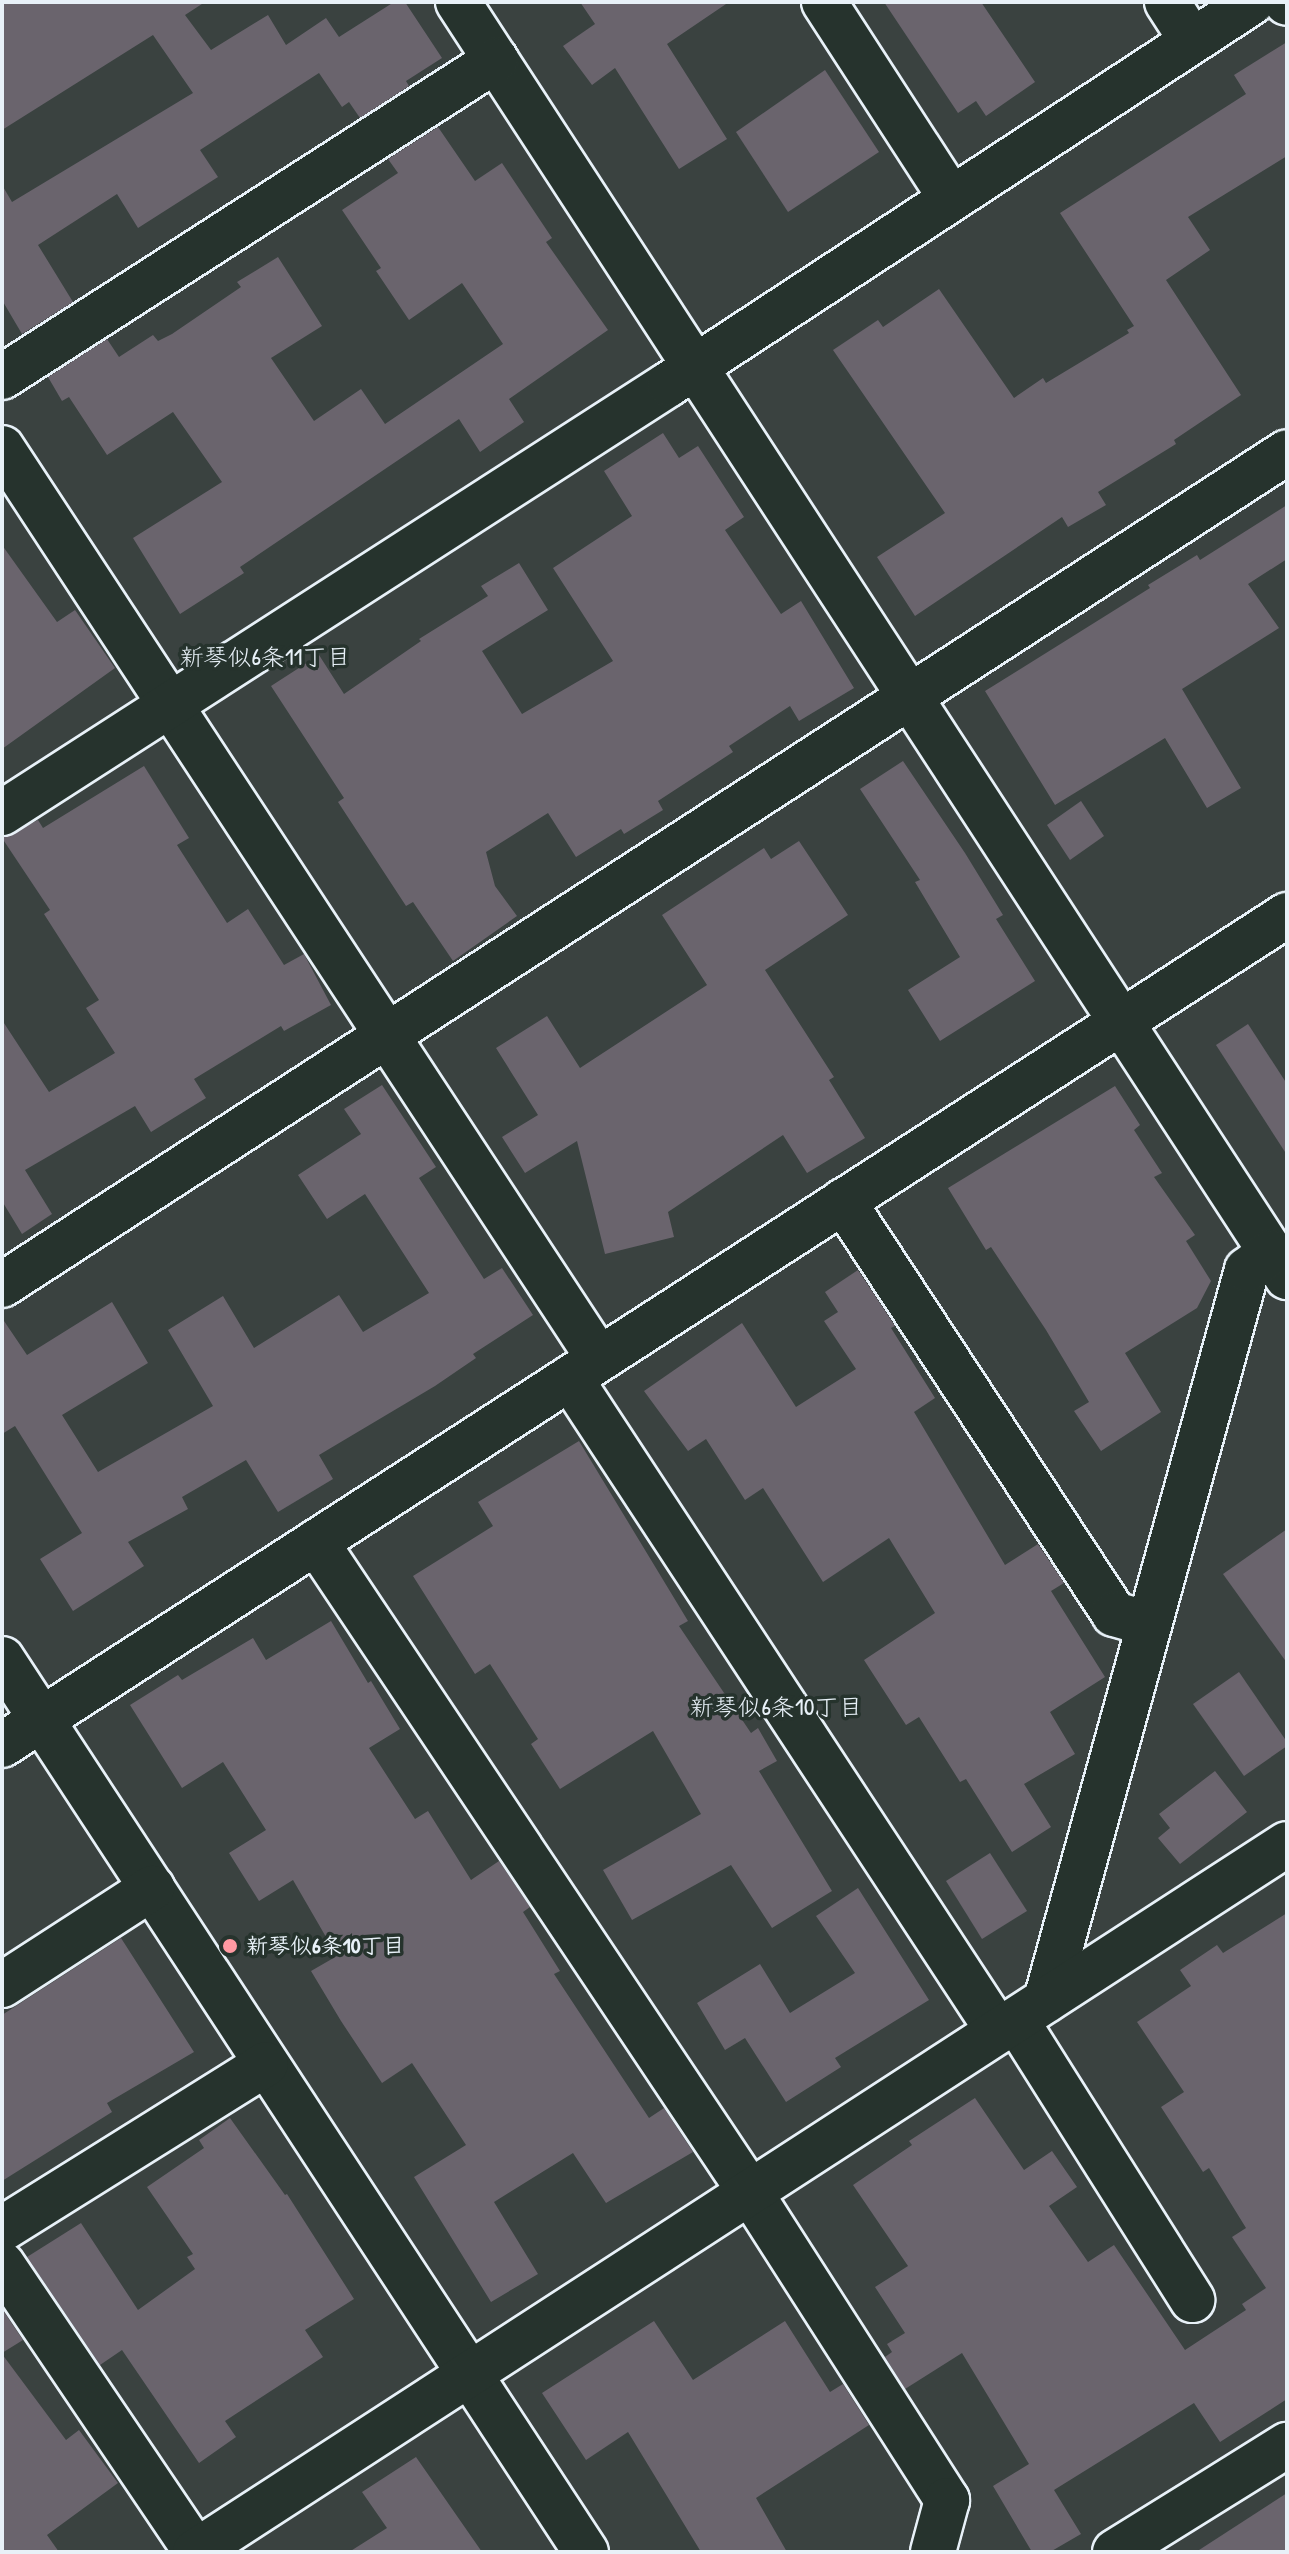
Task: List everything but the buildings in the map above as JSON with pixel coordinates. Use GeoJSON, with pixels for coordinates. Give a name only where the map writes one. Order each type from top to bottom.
{"type":"FeatureCollection","features":[{"type":"Feature","properties":{"kind":"street"},"geometry":{"type":"LineString","coordinates":[[458,2],[1279,1264],[1247,1270],[1148,1624],[1020,2017]]}},
{"type":"Feature","properties":{"kind":"street"},"geometry":{"type":"LineString","coordinates":[[824,2],[950,197]]}},
{"type":"Feature","properties":{"kind":"street"},"geometry":{"type":"LineString","coordinates":[[1167,2],[1192,41]]}},
{"type":"Feature","properties":{"kind":"street"},"geometry":{"type":"LineString","coordinates":[[2,813],[1252,2]]}},
{"type":"Feature","properties":{"kind":"street"},"geometry":{"type":"LineString","coordinates":[[2,377],[496,60]]}},
{"type":"Feature","properties":{"kind":"street"},"geometry":{"type":"LineString","coordinates":[[2,448],[386,1036],[584,1369],[1020,2017],[1192,2300]]}},
{"type":"Feature","properties":{"kind":"street"},"geometry":{"type":"LineString","coordinates":[[2,1285],[1287,452]]}},
{"type":"Feature","properties":{"kind":"street"},"geometry":{"type":"LineString","coordinates":[[2,1745],[1287,915]]}},
{"type":"Feature","properties":{"kind":"street"},"geometry":{"type":"LineString","coordinates":[[843,1201],[1114,1614],[1148,1624]]}},
{"type":"Feature","properties":{"kind":"street"},"geometry":{"type":"LineString","coordinates":[[316,1542],[750,2192],[947,2500],[933,2552]]}},
{"type":"Feature","properties":{"kind":"street"},"geometry":{"type":"LineString","coordinates":[[2,1659],[586,2552]]}},
{"type":"Feature","properties":{"kind":"street"},"geometry":{"type":"LineString","coordinates":[[2,2264],[196,2552],[1020,2017],[1283,1854]]}},
{"type":"Feature","properties":{"kind":"street"},"geometry":{"type":"LineString","coordinates":[[2,1985],[152,1888]]}},
{"type":"Feature","properties":{"kind":"street"},"geometry":{"type":"LineString","coordinates":[[2,2229],[266,2064]]}},
{"type":"Feature","properties":{"kind":"street"},"geometry":{"type":"LineString","coordinates":[[1115,2552],[1287,2445]]}},
{"type":"Feature","properties":{"kind":"place","name":"新琴似6条10丁目"},"geometry":{"type":"Point","coordinates":[230,1946]}},
{"type":"Feature","properties":{"kind":"district","name":"新琴似6条11丁目"},"geometry":{"type":"Point","coordinates":[265,657]}},
{"type":"Feature","properties":{"kind":"district","name":"新琴似6条10丁目"},"geometry":{"type":"Point","coordinates":[776,1707]}}]}
